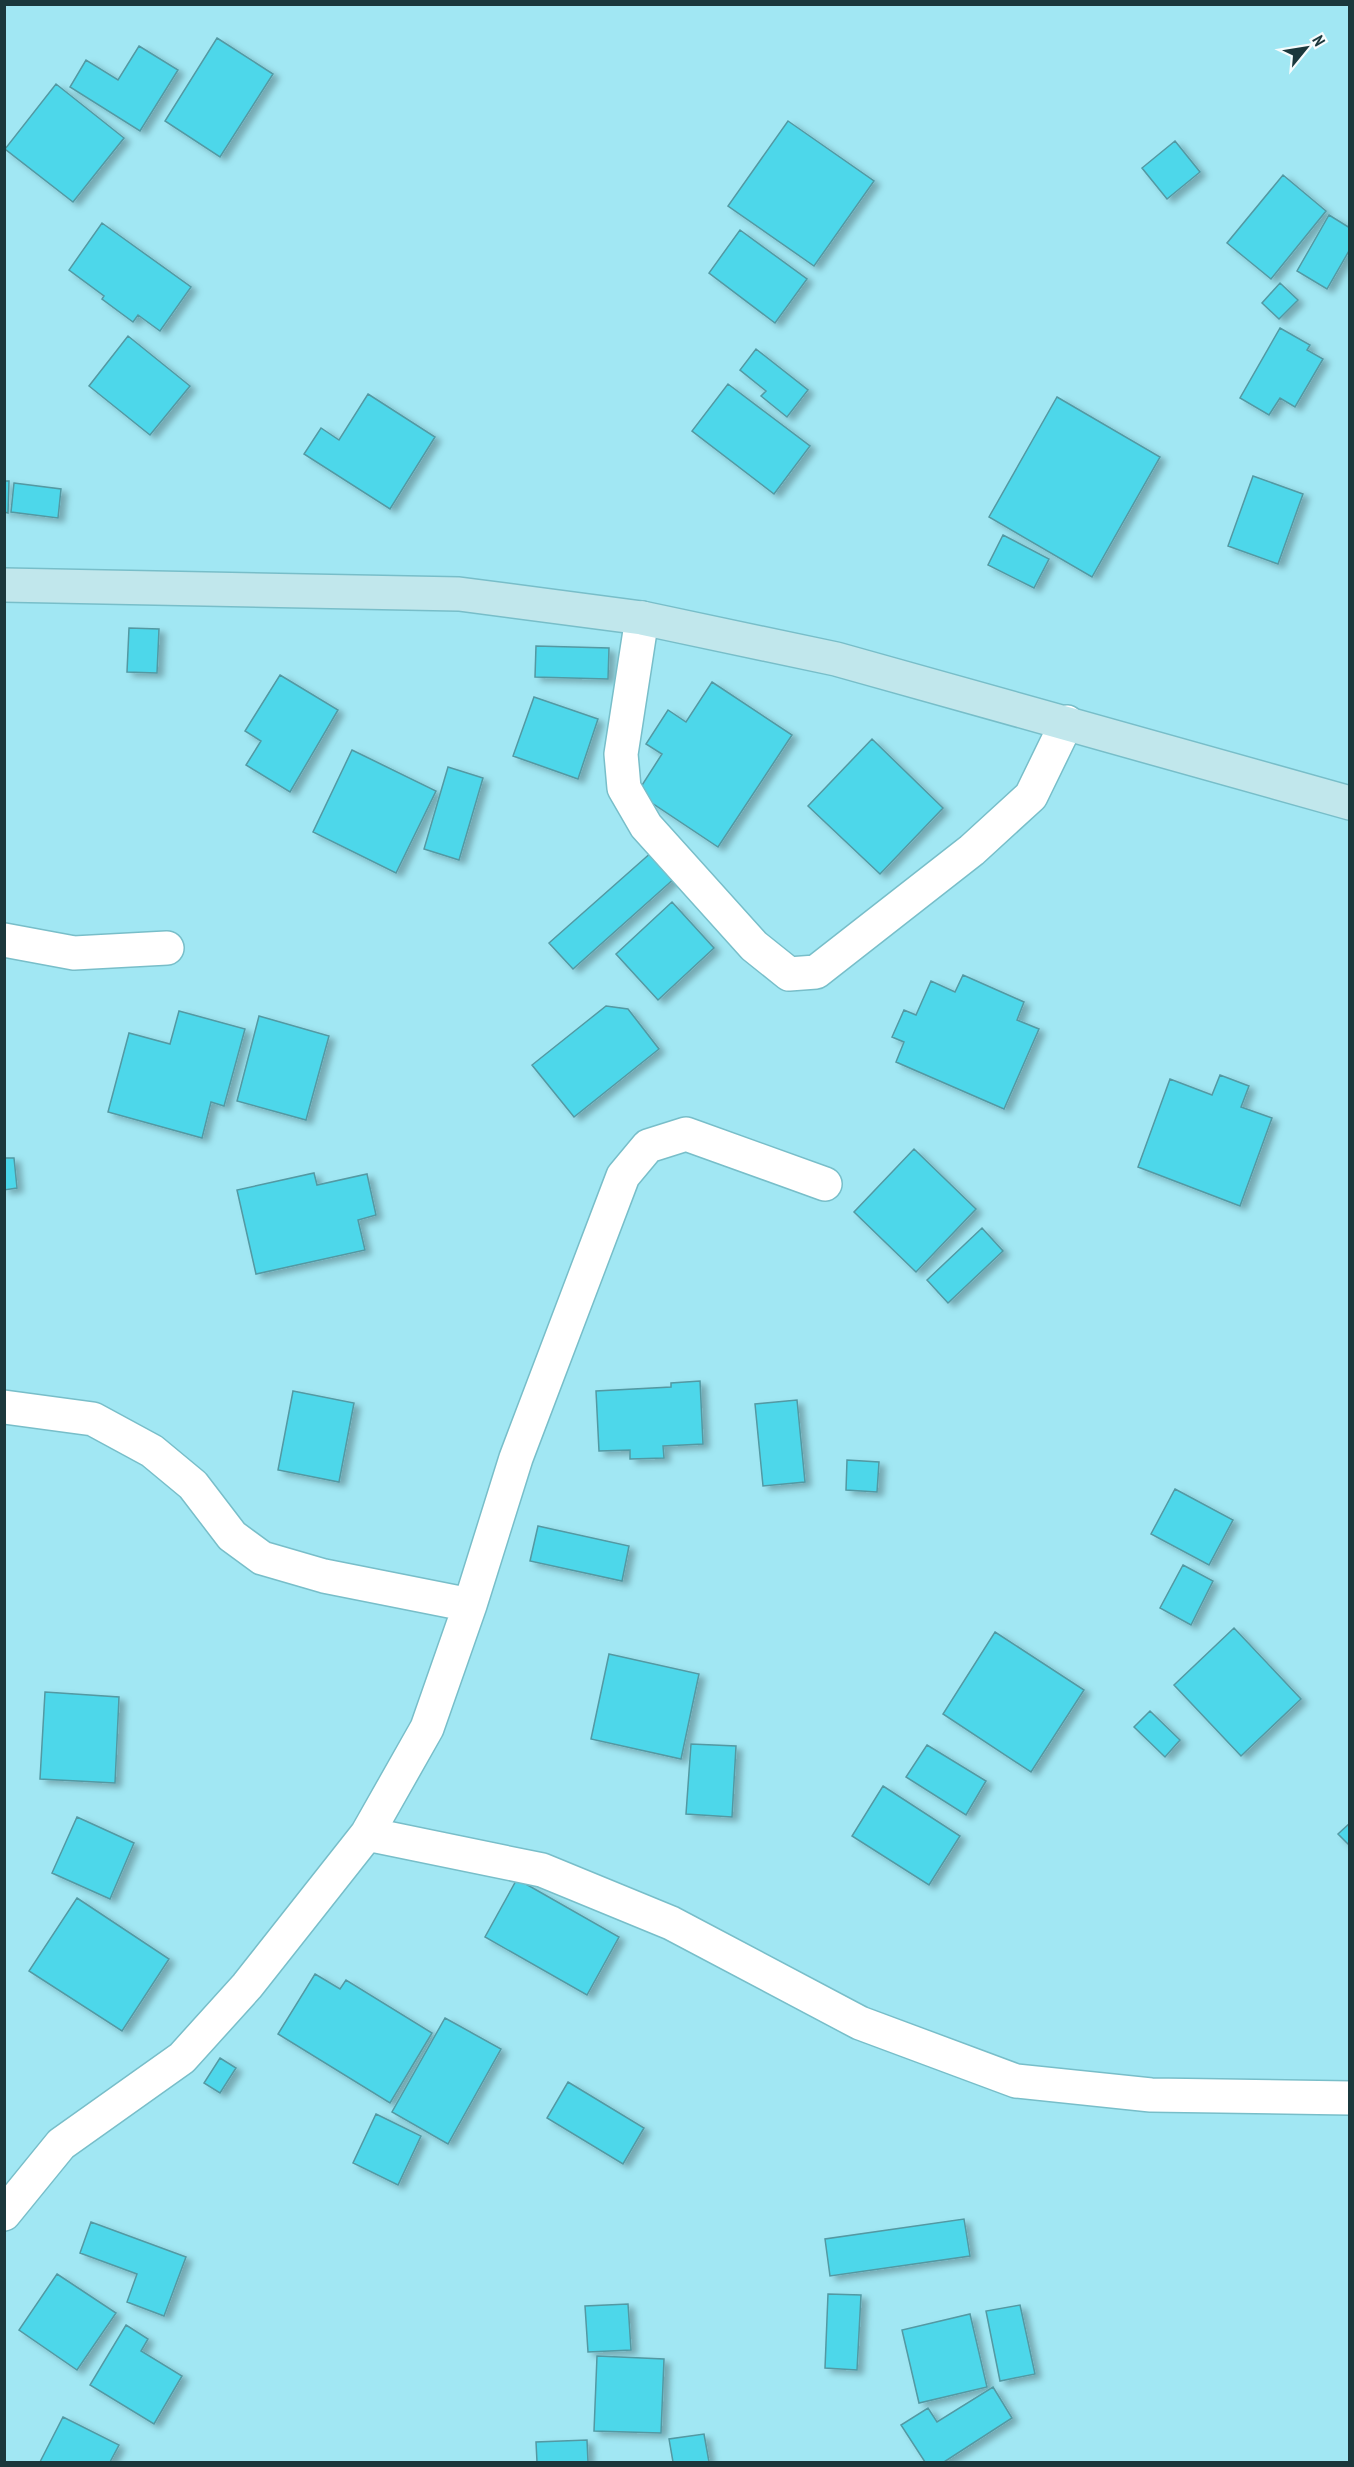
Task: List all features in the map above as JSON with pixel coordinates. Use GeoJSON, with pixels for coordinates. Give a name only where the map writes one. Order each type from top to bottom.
{"type":"FeatureCollection","features":[{"type":"Feature","properties":{"kind":"main road"},"geometry":{"type":"LineString","coordinates":[[4,585],[459,594],[642,618],[836,659],[1350,804]]}},
{"type":"Feature","properties":{"kind":"street"},"geometry":{"type":"LineString","coordinates":[[642,618],[621,754],[624,788],[646,826],[754,946],[789,974],[816,972],[972,850],[1031,796],[1067,723]]}},
{"type":"Feature","properties":{"kind":"street"},"geometry":{"type":"LineString","coordinates":[[4,940],[74,953],[167,948]]}},
{"type":"Feature","properties":{"kind":"street"},"geometry":{"type":"LineString","coordinates":[[4,2214],[61,2144],[182,2058],[247,1986],[367,1834],[427,1728],[470,1605],[516,1458],[623,1176],[648,1146],[686,1134],[825,1184]]}},
{"type":"Feature","properties":{"kind":"street"},"geometry":{"type":"LineString","coordinates":[[4,1407],[93,1419],[152,1451],[192,1485],[232,1536],[262,1558],[324,1576],[470,1605]]}},
{"type":"Feature","properties":{"kind":"street"},"geometry":{"type":"LineString","coordinates":[[367,1834],[542,1870],[671,1923],[860,2023],[1016,2081],[1151,2095],[1350,2098]]}},
{"type":"Feature","properties":{"kind":"building"},"geometry":{"type":"Polygon","coordinates":[[[217,38],[273,74],[220,157],[165,121],[217,38]]]}},
{"type":"Feature","properties":{"kind":"building"},"geometry":{"type":"Polygon","coordinates":[[[139,46],[178,70],[140,131],[70,87],[86,60],[118,80],[139,46]]]}},
{"type":"Feature","properties":{"kind":"building"},"geometry":{"type":"Polygon","coordinates":[[[56,84],[124,138],[73,202],[5,149],[56,84]]]}},
{"type":"Feature","properties":{"kind":"building"},"geometry":{"type":"Polygon","coordinates":[[[788,121],[874,181],[814,266],[728,206],[788,121]]]}},
{"type":"Feature","properties":{"kind":"building"},"geometry":{"type":"Polygon","coordinates":[[[1175,141],[1200,172],[1167,199],[1142,168],[1175,141]]]}},
{"type":"Feature","properties":{"kind":"building"},"geometry":{"type":"Polygon","coordinates":[[[1283,175],[1326,211],[1271,279],[1227,243],[1283,175]]]}},
{"type":"Feature","properties":{"kind":"building"},"geometry":{"type":"Polygon","coordinates":[[[1329,215],[1350,228],[1350,249],[1327,289],[1297,271],[1329,215]]]}},
{"type":"Feature","properties":{"kind":"building"},"geometry":{"type":"Polygon","coordinates":[[[102,223],[191,287],[160,331],[138,315],[133,322],[102,299],[104,296],[69,270],[102,223]]]}},
{"type":"Feature","properties":{"kind":"building"},"geometry":{"type":"Polygon","coordinates":[[[740,230],[807,279],[775,323],[709,273],[740,230]]]}},
{"type":"Feature","properties":{"kind":"building"},"geometry":{"type":"Polygon","coordinates":[[[1280,283],[1298,300],[1279,319],[1262,303],[1280,283]]]}},
{"type":"Feature","properties":{"kind":"building"},"geometry":{"type":"Polygon","coordinates":[[[1280,328],[1310,345],[1307,350],[1323,359],[1295,407],[1280,398],[1269,415],[1240,398],[1280,328]]]}},
{"type":"Feature","properties":{"kind":"building"},"geometry":{"type":"Polygon","coordinates":[[[128,336],[190,386],[150,435],[89,386],[128,336]]]}},
{"type":"Feature","properties":{"kind":"building"},"geometry":{"type":"Polygon","coordinates":[[[756,349],[808,390],[787,417],[761,396],[766,391],[740,370],[756,349]]]}},
{"type":"Feature","properties":{"kind":"building"},"geometry":{"type":"Polygon","coordinates":[[[728,384],[810,446],[774,494],[692,431],[728,384]]]}},
{"type":"Feature","properties":{"kind":"building"},"geometry":{"type":"Polygon","coordinates":[[[368,394],[435,437],[390,509],[304,454],[321,428],[339,440],[368,394]]]}},
{"type":"Feature","properties":{"kind":"building"},"geometry":{"type":"Polygon","coordinates":[[[1057,397],[1160,457],[1092,577],[989,517],[1057,397]]]}},
{"type":"Feature","properties":{"kind":"building"},"geometry":{"type":"Polygon","coordinates":[[[1253,476],[1303,494],[1278,564],[1228,546],[1253,476]]]}},
{"type":"Feature","properties":{"kind":"building"},"geometry":{"type":"Polygon","coordinates":[[[4,481],[9,481],[8,513],[4,512],[4,481]]]}},
{"type":"Feature","properties":{"kind":"building"},"geometry":{"type":"Polygon","coordinates":[[[14,483],[61,489],[58,518],[11,512],[14,483]]]}},
{"type":"Feature","properties":{"kind":"building"},"geometry":{"type":"Polygon","coordinates":[[[1003,535],[1049,559],[1034,588],[988,565],[1003,535]]]}},
{"type":"Feature","properties":{"kind":"building"},"geometry":{"type":"Polygon","coordinates":[[[129,628],[159,629],[157,673],[127,672],[129,628]]]}},
{"type":"Feature","properties":{"kind":"building"},"geometry":{"type":"Polygon","coordinates":[[[536,646],[609,648],[608,679],[535,677],[536,646]]]}},
{"type":"Feature","properties":{"kind":"building"},"geometry":{"type":"Polygon","coordinates":[[[280,675],[338,710],[290,792],[246,765],[261,741],[245,731],[280,675]]]}},
{"type":"Feature","properties":{"kind":"building"},"geometry":{"type":"Polygon","coordinates":[[[712,682],[792,735],[718,847],[637,793],[662,754],[646,744],[668,710],[686,722],[712,682]]]}},
{"type":"Feature","properties":{"kind":"building"},"geometry":{"type":"Polygon","coordinates":[[[534,697],[598,719],[578,779],[513,756],[534,697]]]}},
{"type":"Feature","properties":{"kind":"building"},"geometry":{"type":"Polygon","coordinates":[[[872,739],[943,808],[880,874],[808,806],[872,739]]]}},
{"type":"Feature","properties":{"kind":"building"},"geometry":{"type":"Polygon","coordinates":[[[352,750],[436,791],[396,873],[313,832],[352,750]]]}},
{"type":"Feature","properties":{"kind":"building"},"geometry":{"type":"Polygon","coordinates":[[[448,767],[483,778],[459,860],[424,849],[448,767]]]}},
{"type":"Feature","properties":{"kind":"building"},"geometry":{"type":"Polygon","coordinates":[[[653,851],[676,877],[573,969],[549,943],[653,851]]]}},
{"type":"Feature","properties":{"kind":"building"},"geometry":{"type":"Polygon","coordinates":[[[672,902],[714,948],[658,1000],[616,954],[672,902]]]}},
{"type":"Feature","properties":{"kind":"building"},"geometry":{"type":"Polygon","coordinates":[[[963,975],[1024,1002],[1017,1020],[1039,1029],[1004,1109],[896,1062],[904,1042],[892,1037],[904,1010],[916,1015],[931,981],[955,992],[963,975]]]}},
{"type":"Feature","properties":{"kind":"building"},"geometry":{"type":"Polygon","coordinates":[[[606,1006],[628,1009],[659,1049],[574,1117],[532,1065],[606,1006]]]}},
{"type":"Feature","properties":{"kind":"building"},"geometry":{"type":"Polygon","coordinates":[[[179,1011],[245,1029],[224,1106],[211,1102],[202,1138],[108,1112],[129,1033],[170,1044],[179,1011]]]}},
{"type":"Feature","properties":{"kind":"building"},"geometry":{"type":"Polygon","coordinates":[[[259,1016],[329,1036],[306,1120],[237,1101],[259,1016]]]}},
{"type":"Feature","properties":{"kind":"building"},"geometry":{"type":"Polygon","coordinates":[[[1220,1075],[1249,1086],[1241,1107],[1272,1118],[1240,1206],[1138,1167],[1170,1079],[1212,1095],[1220,1075]]]}},
{"type":"Feature","properties":{"kind":"building"},"geometry":{"type":"Polygon","coordinates":[[[914,1149],[976,1209],[916,1272],[854,1212],[914,1149]]]}},
{"type":"Feature","properties":{"kind":"building"},"geometry":{"type":"Polygon","coordinates":[[[4,1158],[14,1158],[17,1188],[4,1190],[4,1158]]]}},
{"type":"Feature","properties":{"kind":"building"},"geometry":{"type":"Polygon","coordinates":[[[314,1173],[317,1185],[367,1174],[376,1215],[358,1220],[365,1250],[256,1274],[237,1190],[314,1173]]]}},
{"type":"Feature","properties":{"kind":"building"},"geometry":{"type":"Polygon","coordinates":[[[982,1228],[1003,1251],[948,1303],[927,1280],[982,1228]]]}},
{"type":"Feature","properties":{"kind":"building"},"geometry":{"type":"Polygon","coordinates":[[[700,1381],[703,1444],[663,1446],[664,1458],[630,1459],[630,1450],[599,1451],[596,1391],[671,1387],[671,1383],[700,1381]]]}},
{"type":"Feature","properties":{"kind":"building"},"geometry":{"type":"Polygon","coordinates":[[[293,1391],[354,1403],[339,1482],[278,1470],[293,1391]]]}},
{"type":"Feature","properties":{"kind":"building"},"geometry":{"type":"Polygon","coordinates":[[[797,1400],[805,1482],[763,1486],[755,1404],[797,1400]]]}},
{"type":"Feature","properties":{"kind":"building"},"geometry":{"type":"Polygon","coordinates":[[[847,1460],[879,1462],[877,1492],[846,1490],[847,1460]]]}},
{"type":"Feature","properties":{"kind":"building"},"geometry":{"type":"Polygon","coordinates":[[[1175,1489],[1233,1520],[1209,1565],[1151,1534],[1175,1489]]]}},
{"type":"Feature","properties":{"kind":"building"},"geometry":{"type":"Polygon","coordinates":[[[538,1526],[629,1546],[622,1581],[530,1561],[538,1526]]]}},
{"type":"Feature","properties":{"kind":"building"},"geometry":{"type":"Polygon","coordinates":[[[1183,1565],[1213,1581],[1191,1625],[1160,1608],[1183,1565]]]}},
{"type":"Feature","properties":{"kind":"building"},"geometry":{"type":"Polygon","coordinates":[[[1234,1628],[1301,1699],[1241,1756],[1174,1685],[1234,1628]]]}},
{"type":"Feature","properties":{"kind":"building"},"geometry":{"type":"Polygon","coordinates":[[[995,1632],[1084,1690],[1031,1772],[943,1714],[995,1632]]]}},
{"type":"Feature","properties":{"kind":"building"},"geometry":{"type":"Polygon","coordinates":[[[609,1654],[699,1674],[681,1759],[591,1739],[609,1654]]]}},
{"type":"Feature","properties":{"kind":"building"},"geometry":{"type":"Polygon","coordinates":[[[45,1692],[119,1697],[115,1783],[40,1779],[45,1692]]]}},
{"type":"Feature","properties":{"kind":"building"},"geometry":{"type":"Polygon","coordinates":[[[1150,1711],[1180,1740],[1165,1757],[1134,1727],[1150,1711]]]}},
{"type":"Feature","properties":{"kind":"building"},"geometry":{"type":"Polygon","coordinates":[[[691,1744],[736,1746],[732,1817],[686,1814],[691,1744]]]}},
{"type":"Feature","properties":{"kind":"building"},"geometry":{"type":"Polygon","coordinates":[[[927,1745],[986,1781],[966,1815],[906,1777],[927,1745]]]}},
{"type":"Feature","properties":{"kind":"building"},"geometry":{"type":"Polygon","coordinates":[[[883,1786],[960,1836],[929,1885],[852,1836],[883,1786]]]}},
{"type":"Feature","properties":{"kind":"building"},"geometry":{"type":"Polygon","coordinates":[[[77,1817],[134,1843],[110,1899],[52,1873],[77,1817]]]}},
{"type":"Feature","properties":{"kind":"building"},"geometry":{"type":"Polygon","coordinates":[[[1350,1823],[1350,1846],[1338,1834],[1350,1823]]]}},
{"type":"Feature","properties":{"kind":"building"},"geometry":{"type":"Polygon","coordinates":[[[517,1879],[619,1937],[587,1995],[485,1937],[517,1879]]]}},
{"type":"Feature","properties":{"kind":"building"},"geometry":{"type":"Polygon","coordinates":[[[77,1898],[169,1959],[122,2031],[29,1971],[77,1898]]]}},
{"type":"Feature","properties":{"kind":"building"},"geometry":{"type":"Polygon","coordinates":[[[315,1974],[340,1989],[346,1980],[432,2033],[390,2103],[278,2034],[315,1974]]]}},
{"type":"Feature","properties":{"kind":"building"},"geometry":{"type":"Polygon","coordinates":[[[445,2018],[501,2049],[448,2144],[392,2112],[445,2018]]]}},
{"type":"Feature","properties":{"kind":"building"},"geometry":{"type":"Polygon","coordinates":[[[220,2058],[236,2068],[220,2093],[204,2083],[220,2058]]]}},
{"type":"Feature","properties":{"kind":"building"},"geometry":{"type":"Polygon","coordinates":[[[568,2082],[644,2128],[623,2164],[547,2118],[568,2082]]]}},
{"type":"Feature","properties":{"kind":"building"},"geometry":{"type":"Polygon","coordinates":[[[376,2114],[421,2136],[398,2185],[353,2163],[376,2114]]]}},
{"type":"Feature","properties":{"kind":"building"},"geometry":{"type":"Polygon","coordinates":[[[964,2219],[970,2256],[830,2276],[825,2239],[964,2219]]]}},
{"type":"Feature","properties":{"kind":"building"},"geometry":{"type":"Polygon","coordinates":[[[91,2222],[186,2257],[164,2316],[127,2302],[137,2274],[80,2253],[91,2222]]]}},
{"type":"Feature","properties":{"kind":"building"},"geometry":{"type":"Polygon","coordinates":[[[57,2274],[116,2313],[77,2370],[19,2330],[57,2274]]]}},
{"type":"Feature","properties":{"kind":"building"},"geometry":{"type":"Polygon","coordinates":[[[828,2294],[861,2295],[857,2370],[825,2368],[828,2294]]]}},
{"type":"Feature","properties":{"kind":"building"},"geometry":{"type":"Polygon","coordinates":[[[628,2304],[631,2350],[588,2352],[585,2306],[628,2304]]]}},
{"type":"Feature","properties":{"kind":"building"},"geometry":{"type":"Polygon","coordinates":[[[1020,2305],[1035,2374],[1000,2381],[986,2311],[1020,2305]]]}},
{"type":"Feature","properties":{"kind":"building"},"geometry":{"type":"Polygon","coordinates":[[[970,2314],[987,2387],[919,2403],[902,2330],[970,2314]]]}},
{"type":"Feature","properties":{"kind":"building"},"geometry":{"type":"Polygon","coordinates":[[[126,2325],[148,2339],[141,2351],[182,2376],[154,2424],[90,2385],[126,2325]]]}},
{"type":"Feature","properties":{"kind":"building"},"geometry":{"type":"Polygon","coordinates":[[[597,2356],[664,2359],[661,2433],[594,2431],[597,2356]]]}},
{"type":"Feature","properties":{"kind":"building"},"geometry":{"type":"Polygon","coordinates":[[[993,2387],[1012,2418],[944,2462],[925,2462],[901,2425],[928,2408],[937,2422],[993,2387]]]}},
{"type":"Feature","properties":{"kind":"building"},"geometry":{"type":"Polygon","coordinates":[[[63,2417],[119,2445],[110,2462],[40,2462],[63,2417]]]}},
{"type":"Feature","properties":{"kind":"building"},"geometry":{"type":"Polygon","coordinates":[[[704,2434],[709,2462],[673,2462],[669,2439],[704,2434]]]}},
{"type":"Feature","properties":{"kind":"building"},"geometry":{"type":"Polygon","coordinates":[[[587,2440],[588,2462],[537,2462],[536,2442],[587,2440]]]}}]}
